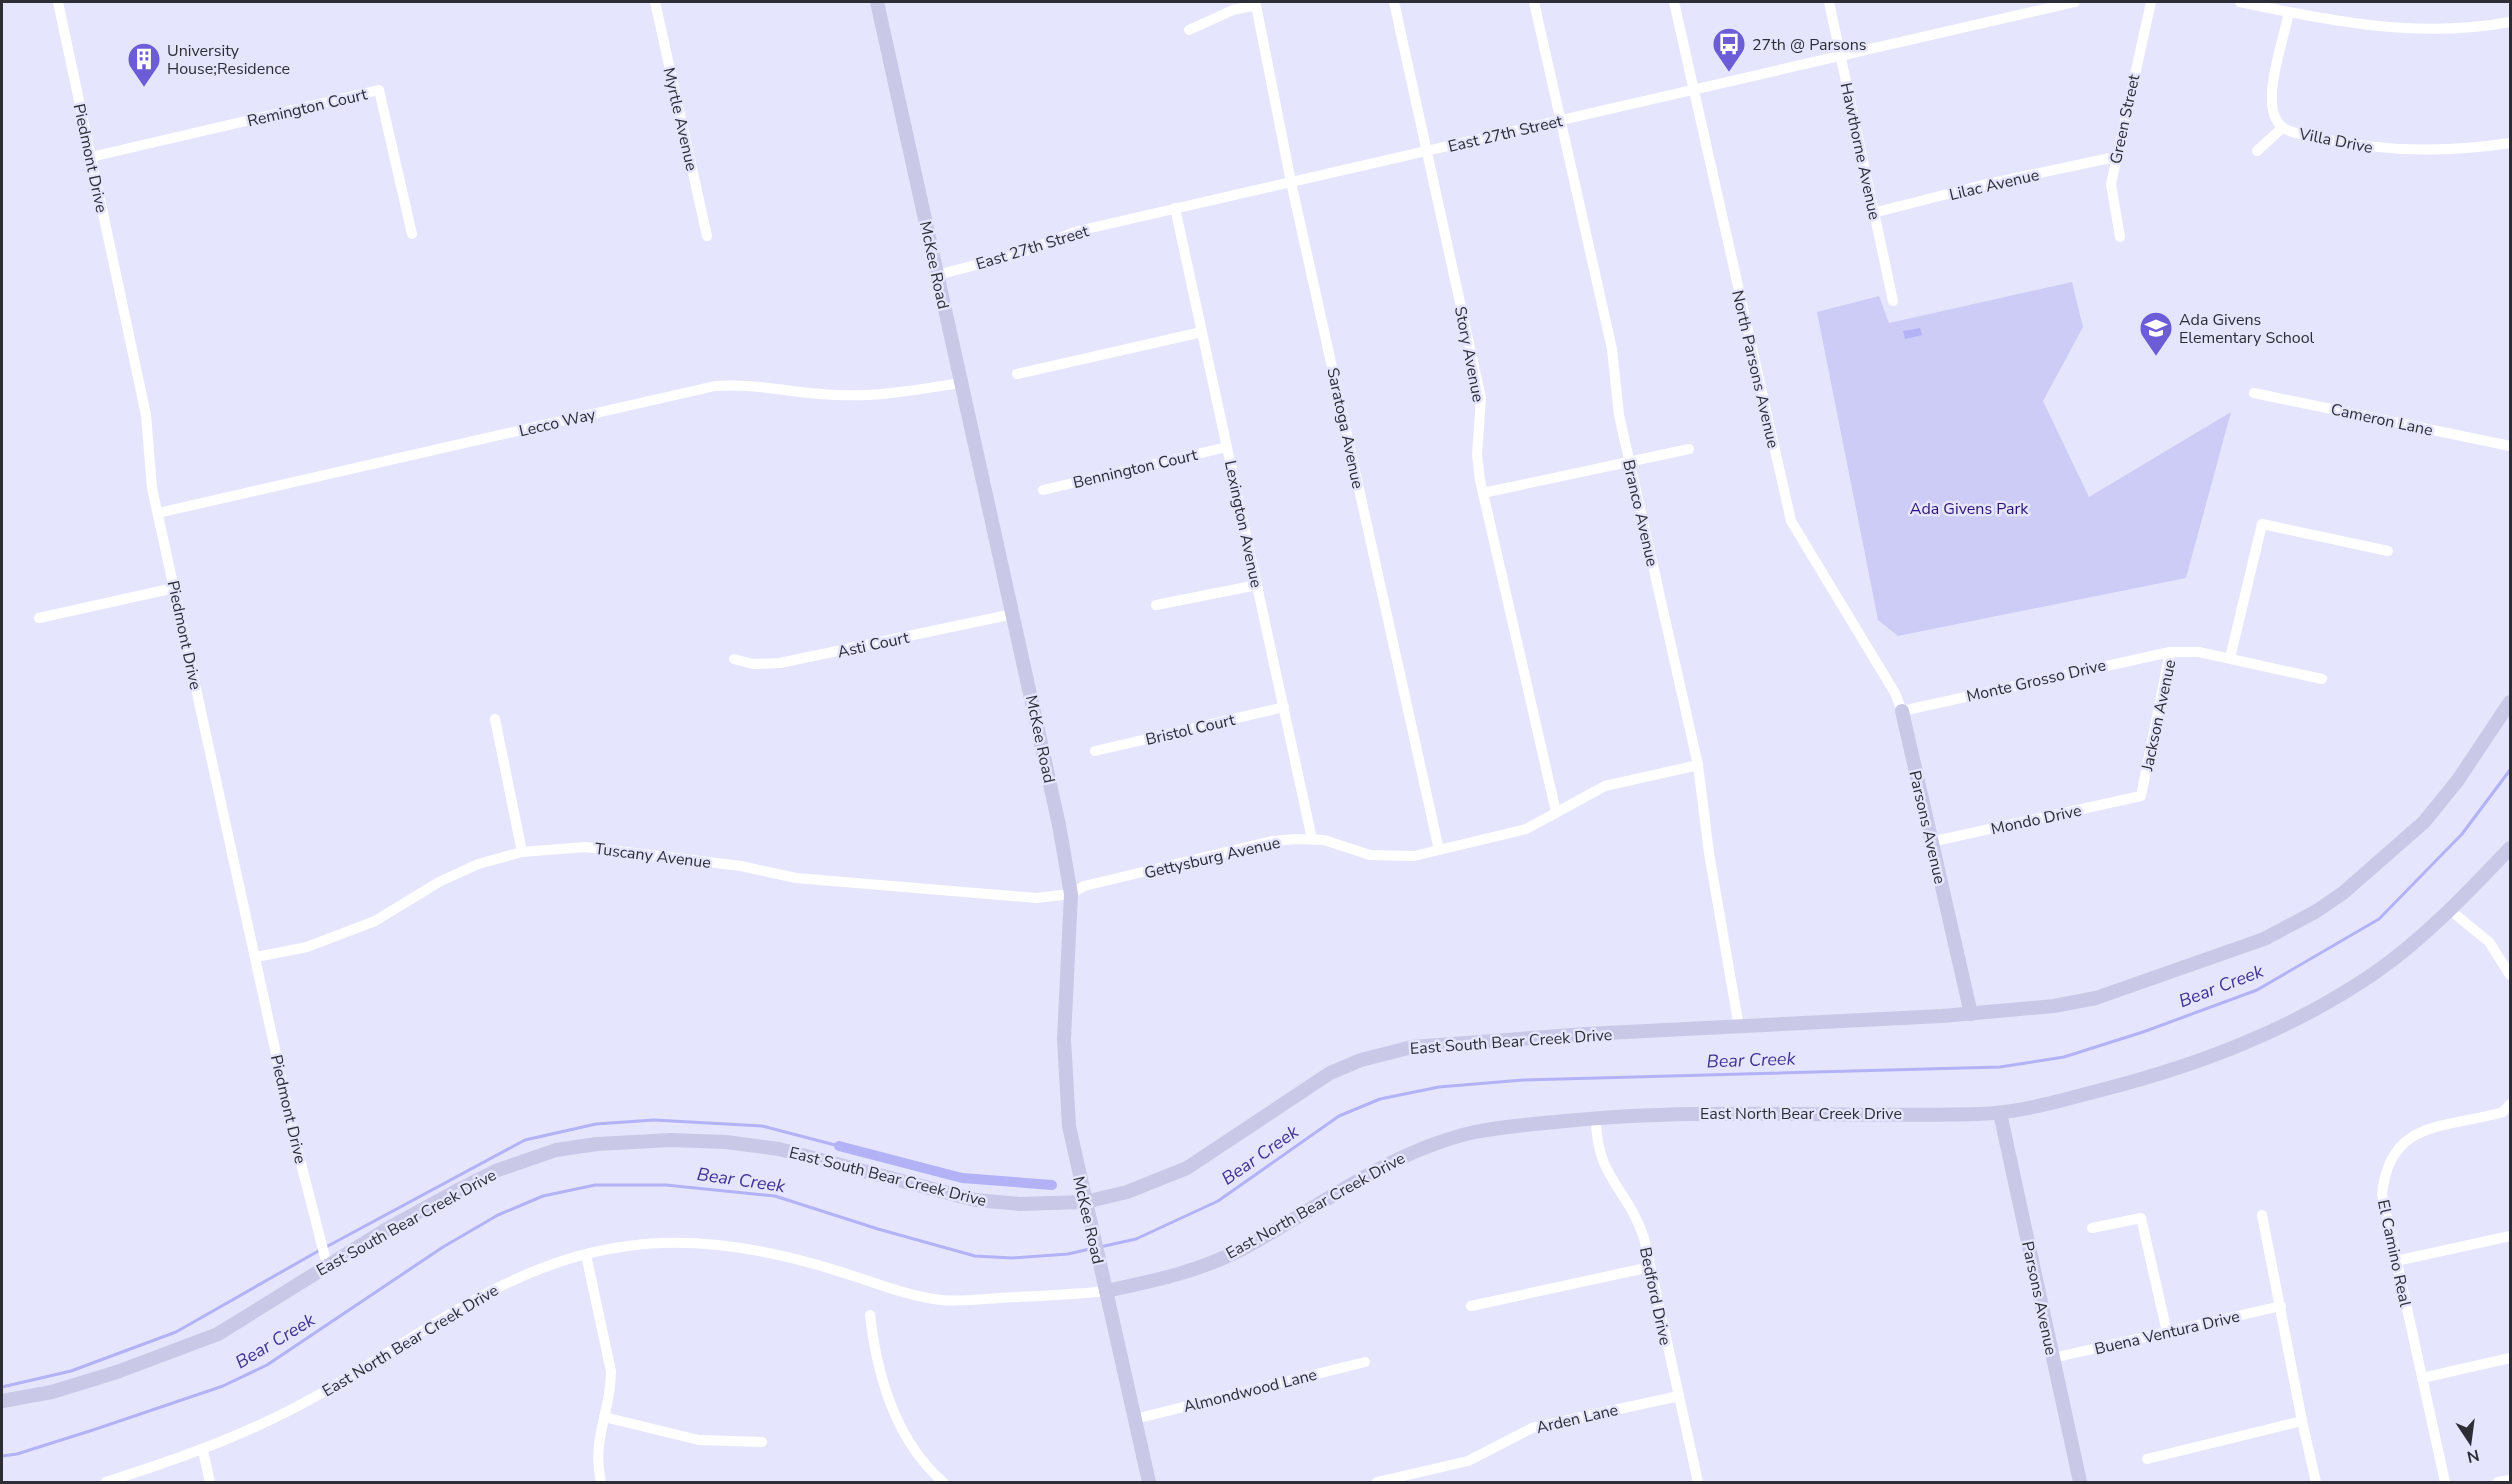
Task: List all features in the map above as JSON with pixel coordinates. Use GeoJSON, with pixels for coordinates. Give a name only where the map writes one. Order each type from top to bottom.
{"type":"FeatureCollection","features":[{"type":"Feature","properties":{"kind":"street","name":"Piedmont Drive"},"geometry":{"type":"LineString","coordinates":[[58,2],[146,415],[152,488],[294,1136],[327,1265]]}},
{"type":"Feature","properties":{"kind":"street","name":"Myrtle Avenue"},"geometry":{"type":"LineString","coordinates":[[655,2],[707,236]]}},
{"type":"Feature","properties":{"kind":"street","name":"McKee Road"},"geometry":{"type":"LineString","coordinates":[[877,2],[1049,776],[1071,894],[1065,1083],[1069,1126],[1149,1482]]}},
{"type":"Feature","properties":{"kind":"street","name":"Story Avenue"},"geometry":{"type":"LineString","coordinates":[[1394,2],[1481,398],[1477,455],[1484,493],[1556,812]]}},
{"type":"Feature","properties":{"kind":"street","name":"Branco Avenue"},"geometry":{"type":"LineString","coordinates":[[1534,2],[1612,349],[1619,415],[1698,765],[1709,853],[1739,1026]]}},
{"type":"Feature","properties":{"kind":"street","name":"North Parsons Avenue"},"geometry":{"type":"LineString","coordinates":[[1674,2],[1791,521],[1895,693],[1902,711]]}},
{"type":"Feature","properties":{"kind":"street","name":"Hawthorne Avenue"},"geometry":{"type":"LineString","coordinates":[[1829,2],[1893,301]]}},
{"type":"Feature","properties":{"kind":"street","name":"East 27th Street"},"geometry":{"type":"LineString","coordinates":[[937,274],[1018,254],[1078,231],[2075,2]]}},
{"type":"Feature","properties":{"kind":"street","name":"Green Street"},"geometry":{"type":"LineString","coordinates":[[2120,237],[2111,194],[2115,157],[2151,2]]}},
{"type":"Feature","properties":{"kind":"street"},"geometry":{"type":"LineString","coordinates":[[2240,2],[2332,20],[2412,29],[2450,29],[2511,22]]}},
{"type":"Feature","properties":{"kind":"street","name":"Saratoga Avenue"},"geometry":{"type":"LineString","coordinates":[[1190,30],[1233,10],[1256,5],[1291,182],[1439,850]]}},
{"type":"Feature","properties":{"kind":"street","name":"Villa Drive"},"geometry":{"type":"LineString","coordinates":[[2289,12],[2272,93],[2276,119],[2282,128],[2334,142],[2387,149],[2441,150],[2511,143]]}},
{"type":"Feature","properties":{"kind":"street","name":"Remington Court"},"geometry":{"type":"LineString","coordinates":[[91,157],[379,90],[412,234]]}},
{"type":"Feature","properties":{"kind":"street"},"geometry":{"type":"LineString","coordinates":[[2257,151],[2282,128]]}},
{"type":"Feature","properties":{"kind":"street","name":"Lilac Avenue"},"geometry":{"type":"LineString","coordinates":[[1874,213],[1983,185],[2115,157]]}},
{"type":"Feature","properties":{"kind":"street","name":"Lexington Avenue"},"geometry":{"type":"LineString","coordinates":[[1175,208],[1312,839]]}},
{"type":"Feature","properties":{"kind":"street"},"geometry":{"type":"LineString","coordinates":[[1017,374],[1202,332]]}},
{"type":"Feature","properties":{"kind":"street","name":"Lecco Way"},"geometry":{"type":"LineString","coordinates":[[158,513],[715,386],[763,385],[838,395],[873,395],[961,382]]}},
{"type":"Feature","properties":{"kind":"street","name":"Cameron Lane"},"geometry":{"type":"LineString","coordinates":[[2254,393],[2511,446]]}},
{"type":"Feature","properties":{"kind":"street","name":"Bennington Court"},"geometry":{"type":"LineString","coordinates":[[1042,490],[1227,447]]}},
{"type":"Feature","properties":{"kind":"street"},"geometry":{"type":"LineString","coordinates":[[1484,493],[1689,449]]}},
{"type":"Feature","properties":{"kind":"street"},"geometry":{"type":"LineString","coordinates":[[2230,658],[2262,524],[2388,551]]}},
{"type":"Feature","properties":{"kind":"street"},"geometry":{"type":"LineString","coordinates":[[1156,605],[1257,585]]}},
{"type":"Feature","properties":{"kind":"street"},"geometry":{"type":"LineString","coordinates":[[39,618],[174,588]]}},
{"type":"Feature","properties":{"kind":"street","name":"Asti Court"},"geometry":{"type":"LineString","coordinates":[[734,659],[753,664],[780,663],[1013,614]]}},
{"type":"Feature","properties":{"kind":"street","name":"Monte Grosso Drive"},"geometry":{"type":"LineString","coordinates":[[1902,711],[2170,652]]}},
{"type":"Feature","properties":{"kind":"street","name":"Jackson Avenue"},"geometry":{"type":"LineString","coordinates":[[2141,796],[2170,652],[2199,652],[2322,679]]}},
{"type":"Feature","properties":{"kind":"street","name":"East South Bear Creek Drive"},"geometry":{"type":"LineString","coordinates":[[2,1401],[52,1392],[181,1350],[242,1321],[387,1229],[498,1170],[556,1150],[597,1144],[671,1140],[726,1142],[779,1149],[975,1200],[1039,1204],[1085,1202],[1127,1192],[1187,1168],[1330,1073],[1382,1054],[1446,1043],[1971,1014],[2054,1006],[2096,998],[2264,939],[2315,912],[2343,893],[2424,822],[2458,780],[2511,702]]}},
{"type":"Feature","properties":{"kind":"street","name":"Bristol Court"},"geometry":{"type":"LineString","coordinates":[[1095,751],[1284,707]]}},
{"type":"Feature","properties":{"kind":"street","name":"Parsons Avenue"},"geometry":{"type":"LineString","coordinates":[[1902,711],[1971,1014]]}},
{"type":"Feature","properties":{"kind":"street"},"geometry":{"type":"LineString","coordinates":[[495,719],[522,852]]}},
{"type":"Feature","properties":{"kind":"street","name":"Gettysburg Avenue"},"geometry":{"type":"LineString","coordinates":[[1071,894],[1084,886],[1272,841],[1312,839],[1341,844],[1370,855],[1401,857],[1439,850],[1526,829],[1605,786],[1698,765]]}},
{"type":"Feature","properties":{"kind":"street","name":"Mondo Drive"},"geometry":{"type":"LineString","coordinates":[[1930,842],[2141,796]]}},
{"type":"Feature","properties":{"kind":"street","name":"Tuscany Avenue"},"geometry":{"type":"LineString","coordinates":[[256,957],[332,939],[375,921],[458,872],[522,852],[585,847],[741,866],[796,878],[1021,898],[1071,894]]}},
{"type":"Feature","properties":{"kind":"street","name":"East North Bear Creek Drive"},"geometry":{"type":"LineString","coordinates":[[106,1482],[203,1451],[262,1425],[332,1388],[458,1307],[512,1278],[586,1255],[627,1246],[679,1243],[728,1245],[801,1259],[941,1300],[1161,1280],[1241,1249],[1386,1164],[1442,1140],[1479,1131],[1596,1118],[1688,1113],[2000,1113],[2120,1085],[2194,1063],[2272,1033],[2320,1008],[2378,970],[2450,910],[2511,848]]}},
{"type":"Feature","properties":{"kind":"street"},"geometry":{"type":"LineString","coordinates":[[2450,910],[2489,942],[2511,975]]}},
{"type":"Feature","properties":{"kind":"street","name":"El Camino Real"},"geometry":{"type":"LineString","coordinates":[[2445,1482],[2382,1194],[2385,1169],[2391,1156],[2403,1142],[2418,1133],[2503,1112],[2511,1104]]}},
{"type":"Feature","properties":{"kind":"street","name":"Parsons Avenue"},"geometry":{"type":"LineString","coordinates":[[2000,1113],[2080,1482]]}},
{"type":"Feature","properties":{"kind":"street","name":"Bedford Drive"},"geometry":{"type":"LineString","coordinates":[[1596,1118],[1596,1138],[1602,1162],[1638,1220],[1698,1482]]}},
{"type":"Feature","properties":{"kind":"street"},"geometry":{"type":"LineString","coordinates":[[2262,1215],[2316,1482]]}},
{"type":"Feature","properties":{"kind":"street"},"geometry":{"type":"LineString","coordinates":[[2092,1228],[2141,1218],[2167,1332]]}},
{"type":"Feature","properties":{"kind":"street"},"geometry":{"type":"LineString","coordinates":[[2396,1261],[2511,1236]]}},
{"type":"Feature","properties":{"kind":"street"},"geometry":{"type":"LineString","coordinates":[[586,1255],[611,1371],[611,1390],[596,1448],[601,1482]]}},
{"type":"Feature","properties":{"kind":"street"},"geometry":{"type":"LineString","coordinates":[[1471,1306],[1650,1267]]}},
{"type":"Feature","properties":{"kind":"street","name":"Buena Ventura Drive"},"geometry":{"type":"LineString","coordinates":[[2053,1358],[2281,1306]]}},
{"type":"Feature","properties":{"kind":"street"},"geometry":{"type":"LineString","coordinates":[[870,1316],[876,1359],[893,1410],[911,1445],[928,1469],[943,1482]]}},
{"type":"Feature","properties":{"kind":"street"},"geometry":{"type":"LineString","coordinates":[[2422,1378],[2511,1358]]}},
{"type":"Feature","properties":{"kind":"street","name":"Almondwood Lane"},"geometry":{"type":"LineString","coordinates":[[1135,1419],[1365,1362]]}},
{"type":"Feature","properties":{"kind":"street","name":"Arden Lane"},"geometry":{"type":"LineString","coordinates":[[1377,1482],[1468,1461],[1532,1428],[1678,1396]]}},
{"type":"Feature","properties":{"kind":"street"},"geometry":{"type":"LineString","coordinates":[[604,1417],[699,1440],[762,1442]]}},
{"type":"Feature","properties":{"kind":"street"},"geometry":{"type":"LineString","coordinates":[[2147,1459],[2302,1421]]}},
{"type":"Feature","properties":{"kind":"street"},"geometry":{"type":"LineString","coordinates":[[203,1451],[210,1482]]}},
{"type":"Feature","properties":{"kind":"street"},"geometry":{"type":"LineString","coordinates":[[2498,1482],[2511,1480]]}},
{"type":"Feature","properties":{"kind":"green space","name":"Ada Givens Park"},"geometry":{"type":"Polygon","coordinates":[[[2072,282],[2083,327],[2043,401],[2089,497],[2231,412],[2186,578],[1898,636],[1878,620],[1817,312],[1879,296],[1889,323],[2072,282]]]}},
{"type":"Feature","properties":{"kind":"shaded area"},"geometry":{"type":"Polygon","coordinates":[[[1920,328],[1922,335],[1905,339],[1903,331],[1920,328]]]}},
{"type":"Feature","properties":{"kind":"waterway","name":"Bear Creek"},"geometry":{"type":"LineString","coordinates":[[1100,1247],[1136,1239],[1218,1201],[1339,1116],[1380,1099],[1439,1087],[1523,1080],[2000,1067],[2064,1057],[2143,1032],[2257,990],[2379,919],[2462,834],[2510,770]]}},
{"type":"Feature","properties":{"kind":"waterway"},"geometry":{"type":"LineString","coordinates":[[326,1247],[525,1140],[596,1124],[654,1120],[762,1126],[839,1146]]}},
{"type":"Feature","properties":{"kind":"waterway"},"geometry":{"type":"LineString","coordinates":[[839,1146],[962,1178],[1052,1185]]}},
{"type":"Feature","properties":{"kind":"waterway","name":"Bear Creek"},"geometry":{"type":"LineString","coordinates":[[2,1456],[17,1454],[96,1429],[223,1386],[267,1365],[443,1247],[498,1215],[543,1196],[595,1185],[666,1185],[775,1196],[878,1229],[975,1256],[1012,1258],[1068,1254],[1094,1248]]}},
{"type":"Feature","properties":{"kind":"waterway"},"geometry":{"type":"LineString","coordinates":[[2,1387],[71,1371],[176,1332],[320,1250]]}},
{"type":"Feature","properties":{"kind":"place","name":"27th @ Parsons"},"geometry":{"type":"Point","coordinates":[1729,73]}},
{"type":"Feature","properties":{"kind":"place","name":"University House;Residence"},"geometry":{"type":"Point","coordinates":[144,88]}},
{"type":"Feature","properties":{"kind":"place","name":"Ada Givens Elementary School"},"geometry":{"type":"Point","coordinates":[2156,357]}}]}
